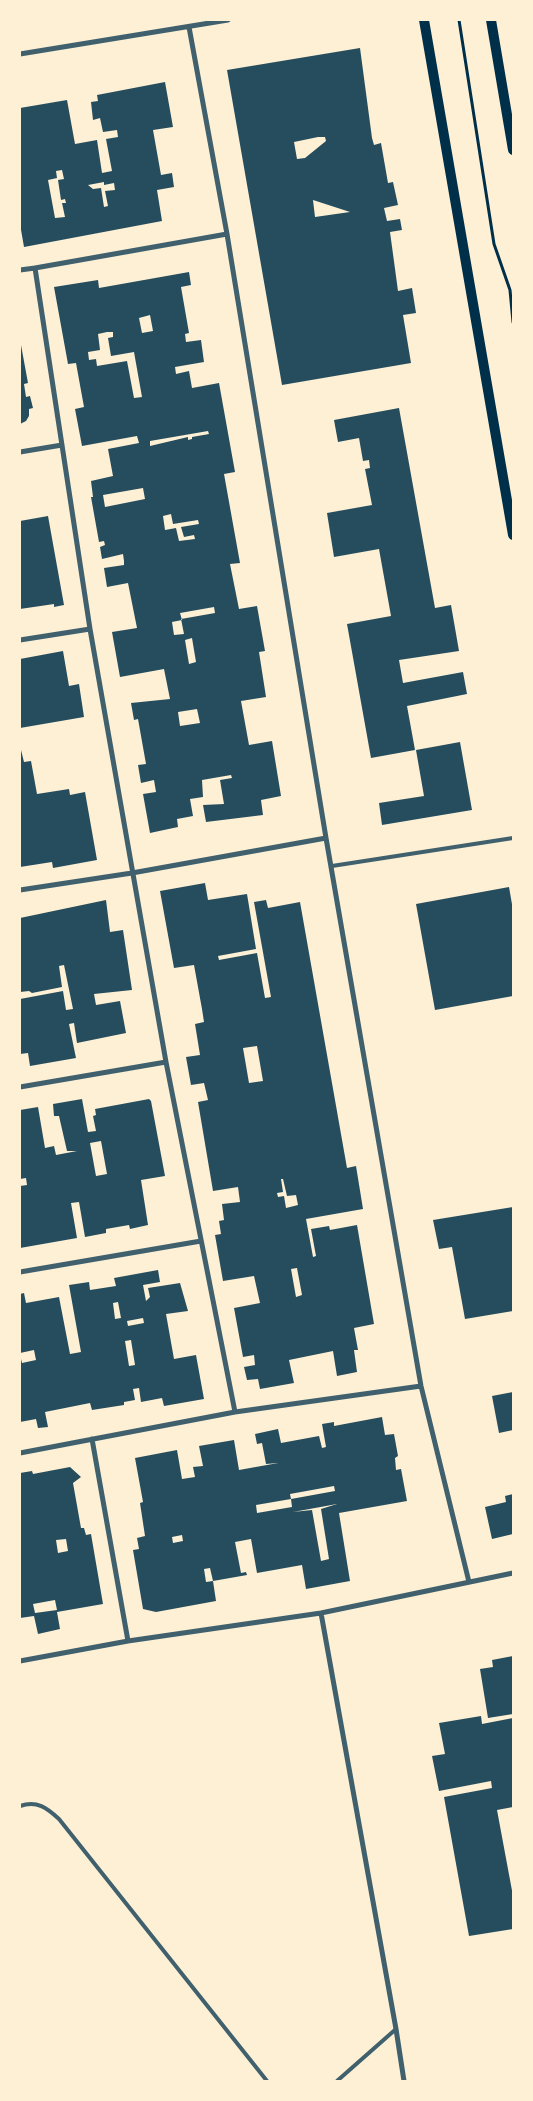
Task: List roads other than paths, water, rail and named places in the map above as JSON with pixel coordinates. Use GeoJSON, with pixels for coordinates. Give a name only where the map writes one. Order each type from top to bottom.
{"type":"FeatureCollection","features":[{"type":"Feature","properties":{"kind":"main road"},"geometry":{"type":"LineString","coordinates":[[424,20],[513,535]]}},
{"type":"Feature","properties":{"kind":"main road"},"geometry":{"type":"LineString","coordinates":[[491,20],[513,150]]}},
{"type":"Feature","properties":{"kind":"street"},"geometry":{"type":"LineString","coordinates":[[20,54],[228,20]]}},
{"type":"Feature","properties":{"kind":"street"},"geometry":{"type":"LineString","coordinates":[[189,26],[227,234],[326,838],[421,1386],[469,1582]]}},
{"type":"Feature","properties":{"kind":"street"},"geometry":{"type":"LineString","coordinates":[[20,270],[227,234]]}},
{"type":"Feature","properties":{"kind":"street"},"geometry":{"type":"LineString","coordinates":[[35,268],[90,629],[132,873],[200,1241],[235,1412]]}},
{"type":"Feature","properties":{"kind":"street"},"geometry":{"type":"LineString","coordinates":[[20,452],[62,445]]}},
{"type":"Feature","properties":{"kind":"street"},"geometry":{"type":"LineString","coordinates":[[20,640],[90,629]]}},
{"type":"Feature","properties":{"kind":"street"},"geometry":{"type":"LineString","coordinates":[[20,890],[132,873],[326,838]]}},
{"type":"Feature","properties":{"kind":"street"},"geometry":{"type":"LineString","coordinates":[[20,1087],[166,1062]]}},
{"type":"Feature","properties":{"kind":"street"},"geometry":{"type":"LineString","coordinates":[[20,1272],[200,1241]]}},
{"type":"Feature","properties":{"kind":"street"},"geometry":{"type":"LineString","coordinates":[[20,1453],[235,1412],[421,1386]]}},
{"type":"Feature","properties":{"kind":"street"},"geometry":{"type":"LineString","coordinates":[[92,1439],[128,1641]]}},
{"type":"Feature","properties":{"kind":"street"},"geometry":{"type":"LineString","coordinates":[[20,1661],[128,1641],[321,1612],[513,1573]]}},
{"type":"Feature","properties":{"kind":"street"},"geometry":{"type":"LineString","coordinates":[[321,1612],[404,2081]]}},
{"type":"Feature","properties":{"kind":"lane"},"geometry":{"type":"LineString","coordinates":[[332,866],[513,838]]}},
{"type":"Feature","properties":{"kind":"lane"},"geometry":{"type":"LineString","coordinates":[[20,1806],[37,1804],[48,1809],[59,1820],[267,2081]]}},
{"type":"Feature","properties":{"kind":"lane"},"geometry":{"type":"LineString","coordinates":[[337,2081],[396,2028]]}}]}
